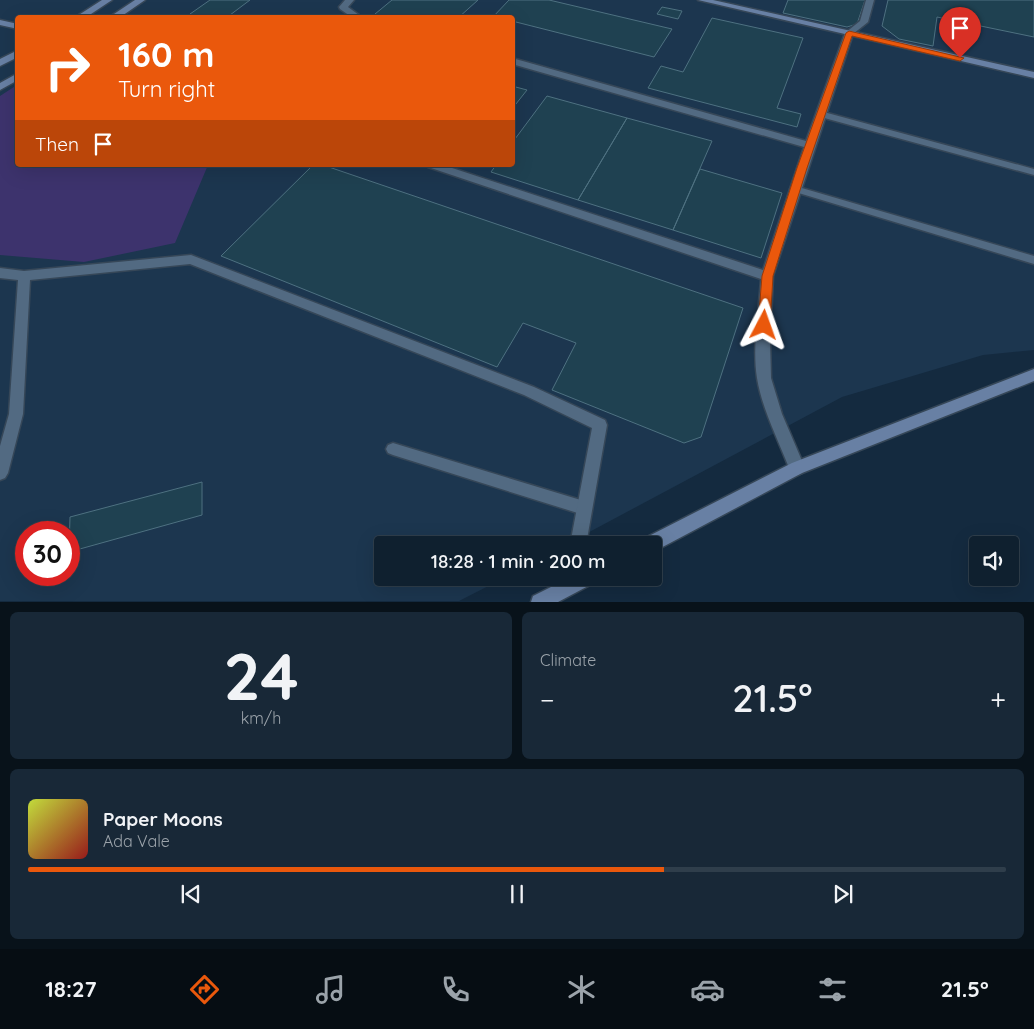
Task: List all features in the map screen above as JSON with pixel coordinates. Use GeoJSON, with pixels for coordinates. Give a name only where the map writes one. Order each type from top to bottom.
{"type":"FeatureCollection","features":[{"type":"Feature","properties":{"kind":"street"},"geometry":{"type":"LineString","coordinates":[[83,15],[108,0]]}},
{"type":"Feature","properties":{"kind":"street"},"geometry":{"type":"LineString","coordinates":[[117,15],[141,0]]}},
{"type":"Feature","properties":{"kind":"street"},"geometry":{"type":"LineString","coordinates":[[350,0],[343,7],[355,15]]}},
{"type":"Feature","properties":{"kind":"street"},"geometry":{"type":"LineString","coordinates":[[702,0],[1034,75]]}},
{"type":"Feature","properties":{"kind":"street"},"geometry":{"type":"LineString","coordinates":[[797,468],[775,414],[764,378],[763,341],[767,276],[820,114],[849,33],[864,22],[870,0]]}},
{"type":"Feature","properties":{"kind":"street"},"geometry":{"type":"LineString","coordinates":[[0,22],[15,26]]}},
{"type":"Feature","properties":{"kind":"street"},"geometry":{"type":"LineString","coordinates":[[0,63],[15,55]]}},
{"type":"Feature","properties":{"kind":"street"},"geometry":{"type":"LineString","coordinates":[[515,62],[810,145]]}},
{"type":"Feature","properties":{"kind":"street"},"geometry":{"type":"LineString","coordinates":[[0,87],[15,78]]}},
{"type":"Feature","properties":{"kind":"street"},"geometry":{"type":"LineString","coordinates":[[438,167],[767,276]]}},
{"type":"Feature","properties":{"kind":"street"},"geometry":{"type":"LineString","coordinates":[[0,273],[24,276],[191,259],[529,391],[600,425],[579,536]]}},
{"type":"Feature","properties":{"kind":"street"},"geometry":{"type":"LineString","coordinates":[[0,473],[16,414],[24,276]]}},
{"type":"Feature","properties":{"kind":"street"},"geometry":{"type":"LineString","coordinates":[[662,538],[797,468],[1034,375]]}},
{"type":"Feature","properties":{"kind":"street"},"geometry":{"type":"LineString","coordinates":[[539,602],[565,586]]}},
{"type":"Feature","properties":{"kind":"lane"},"geometry":{"type":"LineString","coordinates":[[820,114],[1034,172]]}},
{"type":"Feature","properties":{"kind":"lane"},"geometry":{"type":"LineString","coordinates":[[795,189],[1034,260]]}},
{"type":"Feature","properties":{"kind":"lane"},"geometry":{"type":"LineString","coordinates":[[393,449],[584,508]]}},
{"type":"Feature","properties":{"kind":"shaded area"},"geometry":{"type":"Polygon","coordinates":[[[0,0],[1034,0],[1034,350],[983,355],[842,397],[582,536],[374,536],[374,586],[488,586],[459,601],[0,601],[0,0]]]}},
{"type":"Feature","properties":{"kind":"shaded area"},"geometry":{"type":"Polygon","coordinates":[[[15,86],[15,167],[207,167],[175,243],[84,262],[0,255],[0,96],[15,86]]]}},
{"type":"Feature","properties":{"kind":"building"},"geometry":{"type":"Polygon","coordinates":[[[210,0],[250,0],[230,15],[190,14],[210,0]]]}},
{"type":"Feature","properties":{"kind":"building"},"geometry":{"type":"Polygon","coordinates":[[[392,0],[478,0],[461,15],[375,14],[392,0]]]}},
{"type":"Feature","properties":{"kind":"building"},"geometry":{"type":"Polygon","coordinates":[[[509,0],[549,0],[672,29],[654,57],[515,22],[515,15],[495,15],[509,0]]]}},
{"type":"Feature","properties":{"kind":"building"},"geometry":{"type":"Polygon","coordinates":[[[788,0],[865,0],[857,24],[847,27],[783,13],[788,0]]]}},
{"type":"Feature","properties":{"kind":"building"},"geometry":{"type":"Polygon","coordinates":[[[888,0],[1034,0],[1034,37],[937,17],[933,46],[899,39],[882,26],[888,0]]]}},
{"type":"Feature","properties":{"kind":"building"},"geometry":{"type":"Polygon","coordinates":[[[662,7],[682,11],[678,19],[657,14],[662,7]]]}},
{"type":"Feature","properties":{"kind":"building"},"geometry":{"type":"Polygon","coordinates":[[[712,18],[803,38],[777,108],[801,114],[797,127],[648,88],[661,66],[683,72],[712,18]]]}},
{"type":"Feature","properties":{"kind":"building"},"geometry":{"type":"Polygon","coordinates":[[[515,87],[527,90],[515,105],[515,87]]]}},
{"type":"Feature","properties":{"kind":"building"},"geometry":{"type":"Polygon","coordinates":[[[547,96],[627,118],[578,200],[491,172],[495,167],[515,167],[515,139],[547,96]]]}},
{"type":"Feature","properties":{"kind":"building"},"geometry":{"type":"Polygon","coordinates":[[[627,118],[712,141],[673,230],[578,200],[627,118]]]}},
{"type":"Feature","properties":{"kind":"building"},"geometry":{"type":"Polygon","coordinates":[[[311,167],[329,167],[743,308],[701,437],[684,443],[552,390],[576,343],[523,323],[497,367],[221,256],[311,167]]]}},
{"type":"Feature","properties":{"kind":"building"},"geometry":{"type":"Polygon","coordinates":[[[700,169],[782,193],[761,258],[673,230],[700,169]]]}},
{"type":"Feature","properties":{"kind":"building"},"geometry":{"type":"Polygon","coordinates":[[[202,482],[202,515],[80,549],[80,521],[70,521],[70,517],[202,482]]]}},
{"type":"Feature","properties":{"kind":"route"},"geometry":{"type":"LineString","coordinates":[[764,325],[767,276],[849,33],[960,58]]}}]}
